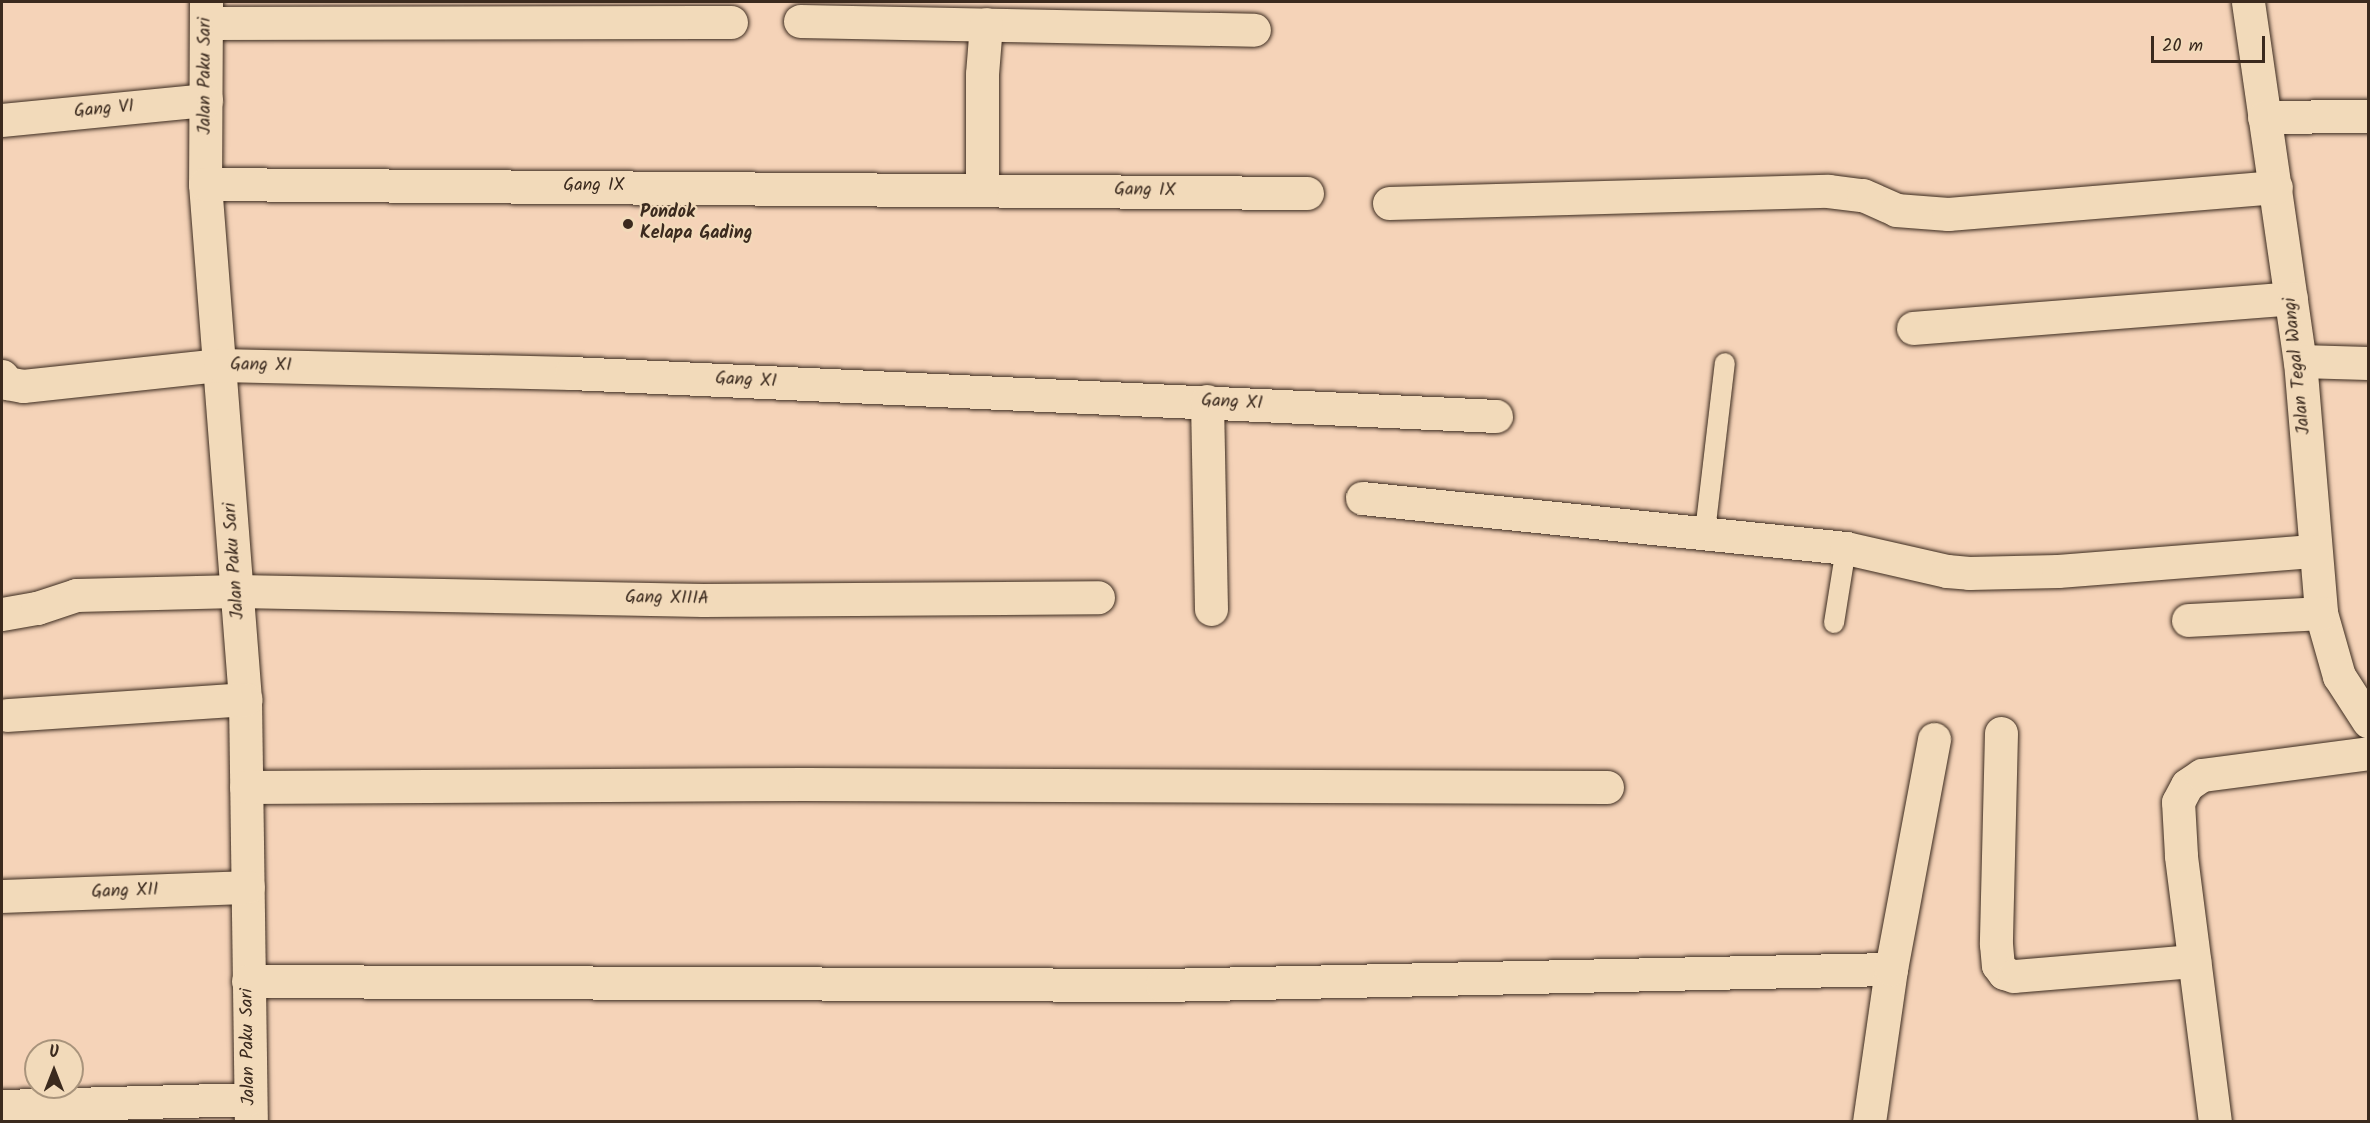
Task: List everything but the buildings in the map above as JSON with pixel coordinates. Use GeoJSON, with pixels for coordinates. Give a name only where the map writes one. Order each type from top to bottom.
{"type":"FeatureCollection","features":[{"type":"Feature","properties":{"kind":"street","name":"Jalan Tegal Wangi"},"geometry":{"type":"LineString","coordinates":[[2248,2],[2300,361],[2312,551],[2321,614],[2354,675],[2368,721]]}},
{"type":"Feature","properties":{"kind":"street"},"geometry":{"type":"LineString","coordinates":[[206,12],[731,22]]}},
{"type":"Feature","properties":{"kind":"street","name":"Jalan Paku Sari"},"geometry":{"type":"LineString","coordinates":[[206,12],[205,184],[245,699],[250,1110]]}},
{"type":"Feature","properties":{"kind":"street"},"geometry":{"type":"LineString","coordinates":[[800,21],[1254,30]]}},
{"type":"Feature","properties":{"kind":"street"},"geometry":{"type":"LineString","coordinates":[[982,188],[982,74],[986,24]]}},
{"type":"Feature","properties":{"kind":"street","name":"Gang VI"},"geometry":{"type":"LineString","coordinates":[[2,120],[206,100]]}},
{"type":"Feature","properties":{"kind":"street"},"geometry":{"type":"LineString","coordinates":[[2264,117],[2368,116]]}},
{"type":"Feature","properties":{"kind":"street","name":"Gang IX"},"geometry":{"type":"LineString","coordinates":[[205,184],[982,188],[1307,193]]}},
{"type":"Feature","properties":{"kind":"street"},"geometry":{"type":"LineString","coordinates":[[1389,203],[1828,191],[1863,195],[1896,210],[1948,213],[2276,187]]}},
{"type":"Feature","properties":{"kind":"street"},"geometry":{"type":"LineString","coordinates":[[1913,328],[2291,298]]}},
{"type":"Feature","properties":{"kind":"street"},"geometry":{"type":"LineString","coordinates":[[2300,361],[2368,363]]}},
{"type":"Feature","properties":{"kind":"street","name":"Gang XI"},"geometry":{"type":"LineString","coordinates":[[2,376],[7,383],[23,386],[220,365],[571,373],[1496,416]]}},
{"type":"Feature","properties":{"kind":"street"},"geometry":{"type":"LineString","coordinates":[[1207,401],[1211,609]]}},
{"type":"Feature","properties":{"kind":"street"},"geometry":{"type":"LineString","coordinates":[[1362,498],[1846,548],[1969,573],[2058,571],[2312,551]]}},
{"type":"Feature","properties":{"kind":"street","name":"Gang XIIIA"},"geometry":{"type":"LineString","coordinates":[[2,614],[37,608],[76,595],[237,591],[702,600],[1098,597]]}},
{"type":"Feature","properties":{"kind":"street"},"geometry":{"type":"LineString","coordinates":[[2187,620],[2321,614]]}},
{"type":"Feature","properties":{"kind":"street"},"geometry":{"type":"LineString","coordinates":[[7,715],[245,699]]}},
{"type":"Feature","properties":{"kind":"street"},"geometry":{"type":"LineString","coordinates":[[2001,733],[1996,944],[1998,965],[2004,973],[2014,976],[2194,961]]}},
{"type":"Feature","properties":{"kind":"street"},"geometry":{"type":"LineString","coordinates":[[1869,1122],[1891,969],[1934,739]]}},
{"type":"Feature","properties":{"kind":"street"},"geometry":{"type":"LineString","coordinates":[[2215,1122],[2176,817],[2187,785],[2202,776],[2368,753]]}},
{"type":"Feature","properties":{"kind":"street"},"geometry":{"type":"LineString","coordinates":[[246,787],[804,784],[1606,787]]}},
{"type":"Feature","properties":{"kind":"street","name":"Gang XII"},"geometry":{"type":"LineString","coordinates":[[2,897],[248,887]]}},
{"type":"Feature","properties":{"kind":"street"},"geometry":{"type":"LineString","coordinates":[[248,981],[1162,985],[1891,969]]}},
{"type":"Feature","properties":{"kind":"street"},"geometry":{"type":"LineString","coordinates":[[2,1106],[250,1110]]}},
{"type":"Feature","properties":{"kind":"lane"},"geometry":{"type":"LineString","coordinates":[[1705,532],[1725,363]]}},
{"type":"Feature","properties":{"kind":"lane"},"geometry":{"type":"LineString","coordinates":[[1834,624],[1846,548]]}},
{"type":"Feature","properties":{"kind":"place","name":"Pondok Kelapa Gading"},"geometry":{"type":"Point","coordinates":[628,224]}}]}
